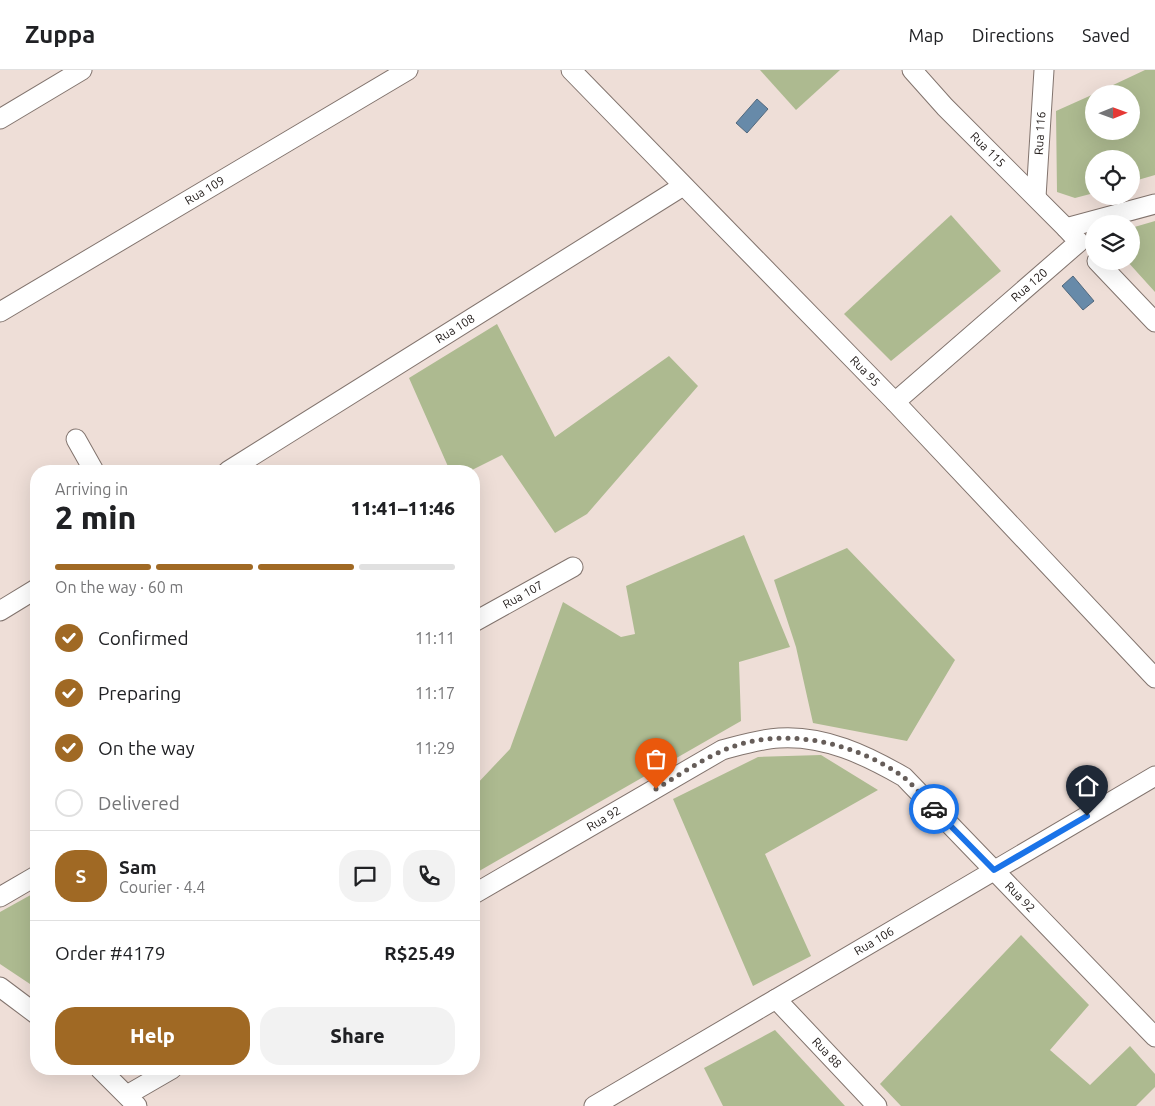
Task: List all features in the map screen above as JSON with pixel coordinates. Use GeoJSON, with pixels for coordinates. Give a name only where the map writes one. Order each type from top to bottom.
{"type":"FeatureCollection","features":[{"type":"Feature","properties":{"kind":"street"},"geometry":{"type":"LineString","coordinates":[[0,118],[82,70]]}},
{"type":"Feature","properties":{"kind":"street","name":"Rua 109"},"geometry":{"type":"LineString","coordinates":[[0,312],[408,70]]}},
{"type":"Feature","properties":{"kind":"street","name":"Rua 95"},"geometry":{"type":"LineString","coordinates":[[571,70],[682,186],[895,402],[1155,678]]}},
{"type":"Feature","properties":{"kind":"street","name":"Rua 115"},"geometry":{"type":"LineString","coordinates":[[912,70],[945,107],[1066,228]]}},
{"type":"Feature","properties":{"kind":"street","name":"Rua 116"},"geometry":{"type":"LineString","coordinates":[[1036,197],[1044,70]]}},
{"type":"Feature","properties":{"kind":"street","name":"Rua 108"},"geometry":{"type":"LineString","coordinates":[[238,465],[682,186]]}},
{"type":"Feature","properties":{"kind":"street"},"geometry":{"type":"LineString","coordinates":[[1085,248],[1066,228],[1155,204]]}},
{"type":"Feature","properties":{"kind":"street","name":"Rua 120"},"geometry":{"type":"LineString","coordinates":[[895,402],[1079,242]]}},
{"type":"Feature","properties":{"kind":"street"},"geometry":{"type":"LineString","coordinates":[[1106,270],[1155,322]]}},
{"type":"Feature","properties":{"kind":"street"},"geometry":{"type":"LineString","coordinates":[[76,439],[91,465]]}},
{"type":"Feature","properties":{"kind":"street","name":"Rua 107"},"geometry":{"type":"LineString","coordinates":[[480,619],[573,567]]}},
{"type":"Feature","properties":{"kind":"street"},"geometry":{"type":"LineString","coordinates":[[0,611],[30,593]]}},
{"type":"Feature","properties":{"kind":"street","name":"Rua 92"},"geometry":{"type":"LineString","coordinates":[[480,891],[722,750],[780,738],[839,745],[874,759],[904,777],[1155,1036]]}},
{"type":"Feature","properties":{"kind":"street","name":"Rua 106"},"geometry":{"type":"LineString","coordinates":[[594,1106],[1155,776]]}},
{"type":"Feature","properties":{"kind":"street"},"geometry":{"type":"LineString","coordinates":[[0,897],[30,880]]}},
{"type":"Feature","properties":{"kind":"street"},"geometry":{"type":"LineString","coordinates":[[0,987],[30,1010]]}},
{"type":"Feature","properties":{"kind":"street","name":"Rua 88"},"geometry":{"type":"LineString","coordinates":[[776,999],[877,1106]]}},
{"type":"Feature","properties":{"kind":"street"},"geometry":{"type":"LineString","coordinates":[[106,1075],[132,1100],[164,1075]]}},
{"type":"Feature","properties":{"kind":"green space"},"geometry":{"type":"Polygon","coordinates":[[[760,70],[840,70],[796,110],[760,70]]]}},
{"type":"Feature","properties":{"kind":"green space"},"geometry":{"type":"Polygon","coordinates":[[[1145,70],[1155,70],[1155,175],[1140,179],[1140,150],[1085,150],[1085,195],[1075,198],[1057,192],[1056,111],[1085,98],[1085,140],[1140,140],[1140,85],[1113,85],[1145,70]]]}},
{"type":"Feature","properties":{"kind":"green space"},"geometry":{"type":"Polygon","coordinates":[[[951,215],[1001,271],[891,361],[844,314],[951,215]]]}},
{"type":"Feature","properties":{"kind":"green space"},"geometry":{"type":"Polygon","coordinates":[[[1155,221],[1155,292],[1135,270],[1140,270],[1140,225],[1155,221]]]}},
{"type":"Feature","properties":{"kind":"green space"},"geometry":{"type":"Polygon","coordinates":[[[497,324],[555,437],[669,356],[698,386],[587,514],[555,533],[502,455],[480,466],[447,465],[409,378],[497,324]]]}},
{"type":"Feature","properties":{"kind":"green space"},"geometry":{"type":"Polygon","coordinates":[[[744,535],[790,647],[739,662],[741,721],[480,871],[480,781],[510,749],[563,602],[621,637],[635,634],[626,586],[744,535]]]}},
{"type":"Feature","properties":{"kind":"green space"},"geometry":{"type":"Polygon","coordinates":[[[847,548],[955,660],[907,741],[813,723],[796,647],[774,580],[847,548]]]}},
{"type":"Feature","properties":{"kind":"green space"},"geometry":{"type":"Polygon","coordinates":[[[821,755],[878,790],[765,854],[811,956],[753,986],[673,799],[758,757],[821,755]]]}},
{"type":"Feature","properties":{"kind":"green space"},"geometry":{"type":"Polygon","coordinates":[[[30,895],[30,984],[0,964],[0,912],[30,895]]]}},
{"type":"Feature","properties":{"kind":"green space"},"geometry":{"type":"Polygon","coordinates":[[[1021,935],[1089,1005],[1050,1050],[1090,1085],[1130,1046],[1155,1074],[1155,1087],[1136,1106],[901,1106],[880,1084],[1021,935]]]}},
{"type":"Feature","properties":{"kind":"green space"},"geometry":{"type":"Polygon","coordinates":[[[775,1030],[845,1106],[723,1106],[704,1068],[775,1030]]]}},
{"type":"Feature","properties":{"kind":"water"},"geometry":{"type":"Polygon","coordinates":[[[757,99],[768,109],[747,133],[736,123],[757,99]]]}},
{"type":"Feature","properties":{"kind":"water"},"geometry":{"type":"Polygon","coordinates":[[[1073,276],[1094,301],[1083,310],[1062,286],[1073,276]]]}},
{"type":"Feature","properties":{"kind":"way so far"},"geometry":{"type":"LineString","coordinates":[[656,789],[722,750],[780,738],[812,740],[839,745],[874,759],[904,777],[934,809]]}},
{"type":"Feature","properties":{"kind":"route"},"geometry":{"type":"LineString","coordinates":[[934,809],[994,870],[1087,816]]}}]}
